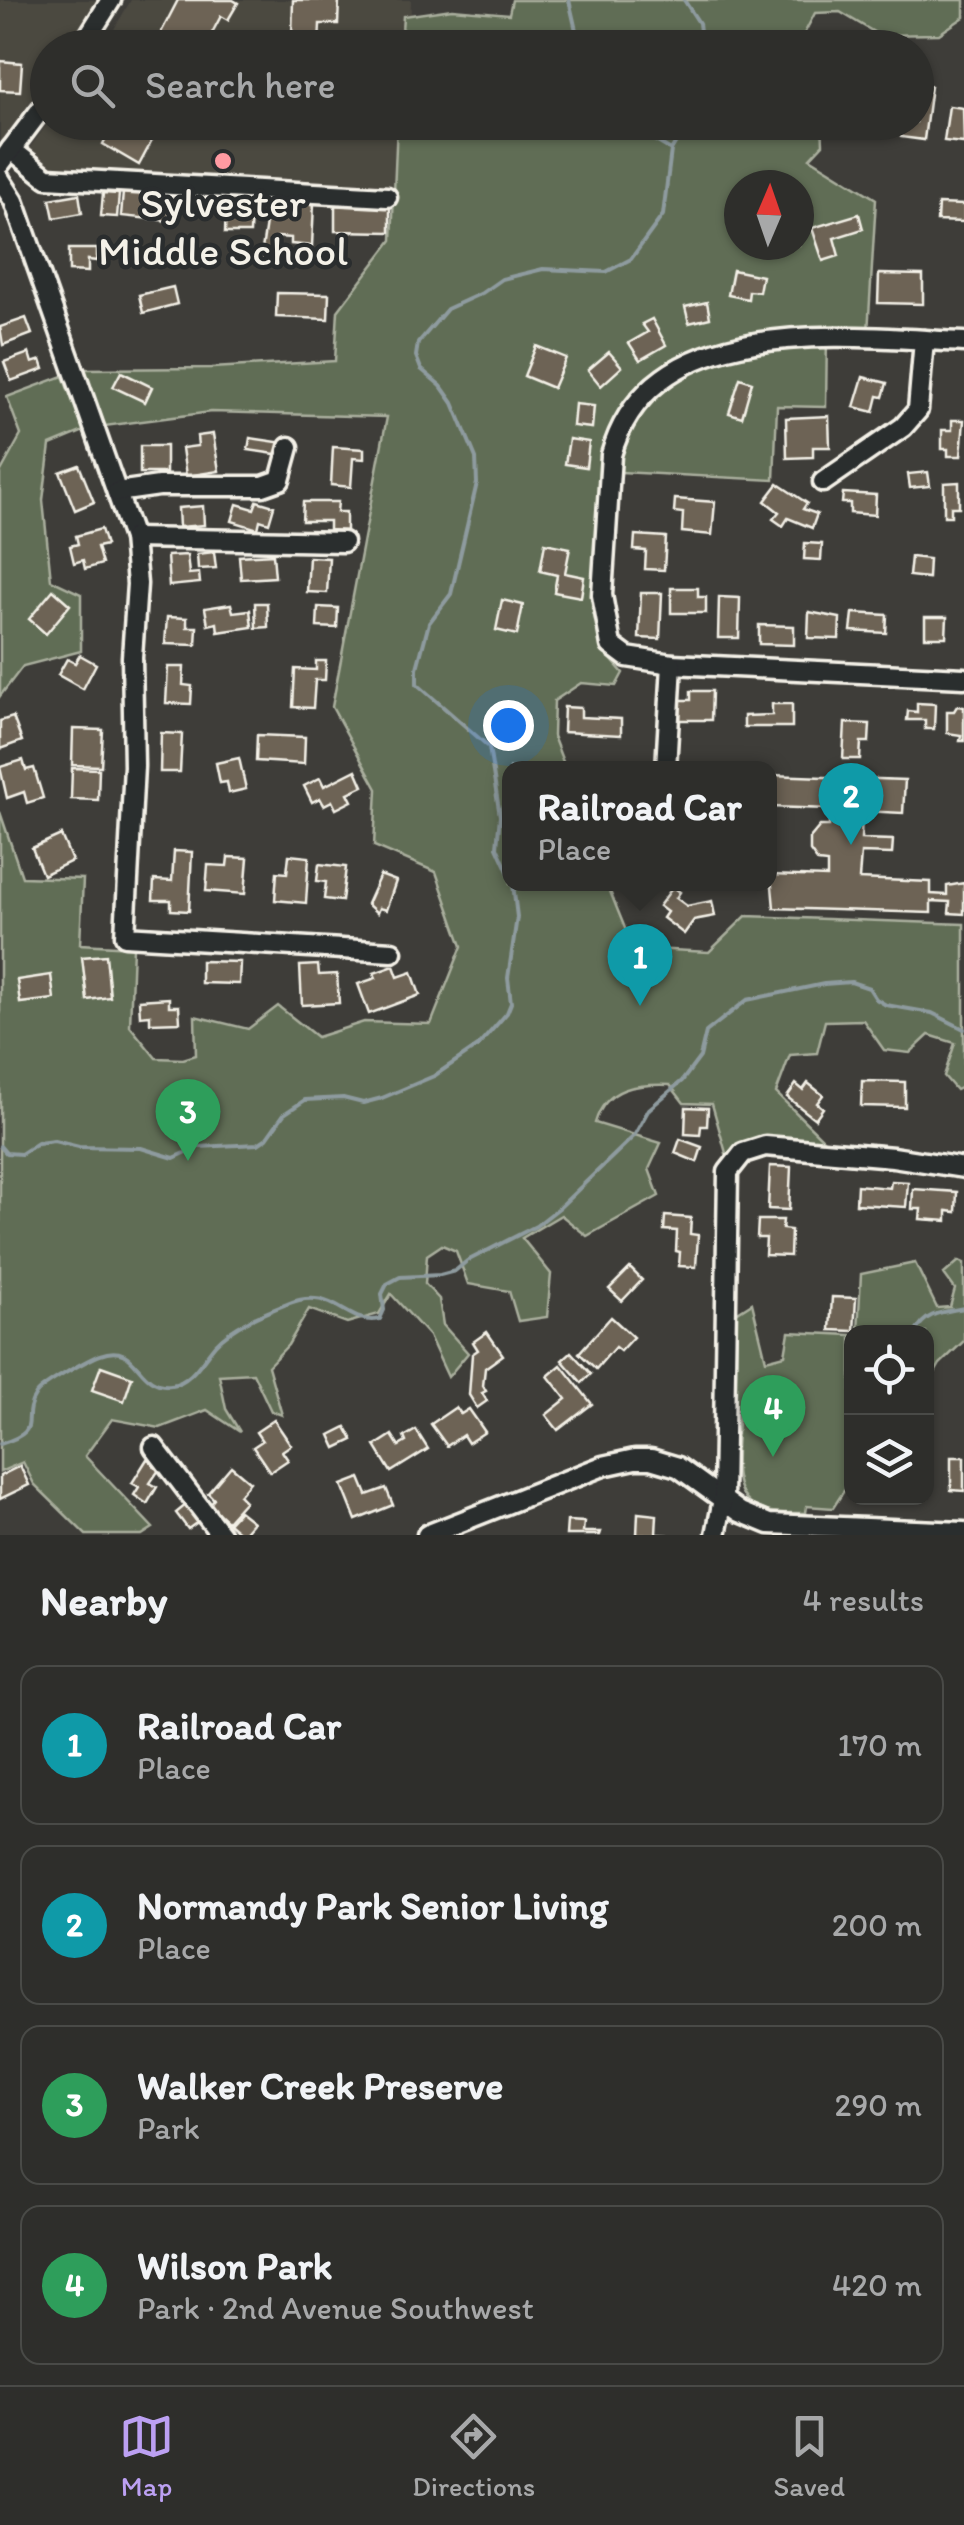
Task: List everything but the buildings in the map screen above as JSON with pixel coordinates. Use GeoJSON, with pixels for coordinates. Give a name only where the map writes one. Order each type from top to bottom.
{"type":"FeatureCollection","features":[{"type":"Feature","properties":{"kind":"street"},"geometry":{"type":"LineString","coordinates":[[92,30],[111,0]]}},
{"type":"Feature","properties":{"kind":"street"},"geometry":{"type":"LineString","coordinates":[[30,124],[6,157],[46,178],[387,197]]}},
{"type":"Feature","properties":{"kind":"street"},"geometry":{"type":"LineString","coordinates":[[0,179],[14,201],[133,538],[137,584],[132,657],[134,766],[125,936],[392,952]]}},
{"type":"Feature","properties":{"kind":"street"},"geometry":{"type":"LineString","coordinates":[[964,342],[838,336],[738,346],[703,355],[677,368],[652,387],[621,424],[611,454],[602,595],[606,632],[618,653],[672,664],[964,678]]}},
{"type":"Feature","properties":{"kind":"street"},"geometry":{"type":"LineString","coordinates":[[823,482],[913,417],[921,401],[924,340]]}},
{"type":"Feature","properties":{"kind":"street"},"geometry":{"type":"LineString","coordinates":[[117,492],[159,486],[263,486],[280,480],[289,447]]}},
{"type":"Feature","properties":{"kind":"street"},"geometry":{"type":"LineString","coordinates":[[133,538],[343,542]]}},
{"type":"Feature","properties":{"kind":"street"},"geometry":{"type":"LineString","coordinates":[[666,761],[672,664]]}},
{"type":"Feature","properties":{"kind":"street"},"geometry":{"type":"LineString","coordinates":[[716,1535],[723,1499],[728,1172],[736,1158],[765,1146],[964,1168]]}},
{"type":"Feature","properties":{"kind":"street"},"geometry":{"type":"LineString","coordinates":[[154,1447],[221,1535]]}},
{"type":"Feature","properties":{"kind":"street"},"geometry":{"type":"LineString","coordinates":[[427,1535],[602,1466],[635,1459],[678,1466],[740,1512],[777,1525],[964,1532]]}},
{"type":"Feature","properties":{"kind":"shaded area"},"geometry":{"type":"Polygon","coordinates":[[[0,0],[98,0],[79,30],[30,30],[30,103],[0,146],[0,0]]]}},
{"type":"Feature","properties":{"kind":"shaded area"},"geometry":{"type":"Polygon","coordinates":[[[131,0],[411,0],[410,30],[114,30],[131,0]]]}},
{"type":"Feature","properties":{"kind":"shaded area","name":"Sylvester Middle School"},"geometry":{"type":"Polygon","coordinates":[[[36,140],[406,140],[405,190],[54,169],[26,153],[36,140]]]}},
{"type":"Feature","properties":{"kind":"green space"},"geometry":{"type":"Polygon","coordinates":[[[512,0],[964,0],[964,17],[939,34],[934,34],[934,30],[871,30],[840,12],[815,13],[806,30],[402,30],[403,16],[452,9],[509,14],[512,0]]]}},
{"type":"Feature","properties":{"kind":"green space"},"geometry":{"type":"Polygon","coordinates":[[[396,140],[823,140],[810,158],[876,199],[868,333],[827,333],[826,407],[777,406],[774,480],[601,471],[592,608],[603,650],[623,673],[616,686],[581,683],[554,701],[553,736],[563,761],[502,761],[502,891],[610,891],[633,948],[709,952],[746,916],[964,924],[964,1086],[956,1090],[944,1076],[955,1043],[929,1035],[910,1053],[884,1050],[863,1020],[825,1021],[817,1053],[790,1055],[776,1093],[828,1144],[728,1160],[712,1104],[684,1103],[670,1085],[646,1085],[615,1094],[595,1123],[661,1143],[649,1169],[659,1196],[587,1236],[561,1215],[522,1238],[551,1274],[547,1317],[518,1321],[509,1291],[468,1284],[456,1251],[442,1245],[427,1255],[425,1284],[439,1299],[443,1325],[468,1353],[448,1377],[429,1336],[391,1294],[379,1314],[347,1323],[309,1309],[288,1345],[268,1366],[282,1415],[271,1411],[253,1373],[219,1375],[226,1409],[240,1432],[207,1410],[160,1428],[112,1419],[85,1456],[153,1528],[142,1535],[86,1535],[34,1484],[23,1462],[0,1472],[0,812],[22,877],[83,879],[80,944],[133,947],[130,1026],[156,1058],[183,1059],[196,1055],[195,1016],[248,1029],[278,1006],[317,1037],[364,1022],[431,1024],[462,946],[436,872],[374,846],[377,789],[332,707],[387,417],[211,412],[105,426],[84,369],[212,368],[335,361],[338,311],[392,240],[396,140]]]}},
{"type":"Feature","properties":{"kind":"green space"},"geometry":{"type":"Polygon","coordinates":[[[63,376],[84,431],[50,445],[43,500],[51,580],[81,594],[81,651],[23,666],[0,696],[0,473],[21,435],[7,397],[63,376]]]}},
{"type":"Feature","properties":{"kind":"green space"},"geometry":{"type":"Polygon","coordinates":[[[959,1261],[964,1263],[964,1341],[934,1375],[934,1325],[858,1325],[861,1274],[915,1263],[937,1308],[950,1307],[955,1289],[944,1274],[959,1261]]]}},
{"type":"Feature","properties":{"kind":"green space"},"geometry":{"type":"Polygon","coordinates":[[[752,1303],[766,1360],[785,1355],[789,1332],[844,1335],[844,1491],[833,1508],[807,1506],[806,1513],[765,1511],[743,1495],[736,1468],[739,1409],[730,1412],[730,1317],[752,1303]]]}},
{"type":"Feature","properties":{"kind":"waterway"},"geometry":{"type":"LineString","coordinates":[[569,0],[576,30]]}},
{"type":"Feature","properties":{"kind":"waterway"},"geometry":{"type":"LineString","coordinates":[[684,0],[700,30]]}},
{"type":"Feature","properties":{"kind":"waterway"},"geometry":{"type":"LineString","coordinates":[[654,140],[671,150]]}},
{"type":"Feature","properties":{"kind":"waterway"},"geometry":{"type":"LineString","coordinates":[[502,858],[497,847],[500,816],[489,747],[417,684],[417,668],[429,623],[451,594],[477,483],[476,458],[453,403],[421,369],[416,356],[418,343],[447,309],[502,279],[543,269],[606,272],[631,259],[663,215],[671,150],[677,140]]}},
{"type":"Feature","properties":{"kind":"waterway"},"geometry":{"type":"LineString","coordinates":[[0,1146],[6,1153],[21,1154],[38,1143],[54,1141],[79,1147],[141,1148],[174,1158],[198,1147],[258,1144],[284,1114],[305,1100],[343,1098],[363,1103],[434,1076],[478,1046],[507,1013],[517,917],[514,891]]}},
{"type":"Feature","properties":{"kind":"waterway"},"geometry":{"type":"LineString","coordinates":[[0,1444],[27,1429],[31,1403],[40,1390],[100,1355],[122,1354],[150,1380],[171,1385],[191,1375],[230,1332],[287,1304],[317,1299],[358,1317],[380,1319],[387,1284],[400,1277],[455,1271],[536,1226],[559,1208],[634,1136],[649,1109],[682,1081],[700,1057],[706,1032],[747,1000],[851,982],[869,988],[886,1005],[932,1013],[964,1029]]}},
{"type":"Feature","properties":{"kind":"waterway"},"geometry":{"type":"LineString","coordinates":[[920,1325],[942,1312],[964,1308]]}},
{"type":"Feature","properties":{"kind":"place","name":"Sylvester Middle School"},"geometry":{"type":"Point","coordinates":[223,161]}},
{"type":"Feature","properties":{"kind":"place","name":"Normandy Park Senior Living"},"geometry":{"type":"Point","coordinates":[851,845]}},
{"type":"Feature","properties":{"kind":"place","name":"Railroad Car"},"geometry":{"type":"Point","coordinates":[640,1006]}},
{"type":"Feature","properties":{"kind":"place","name":"Walker Creek Preserve"},"geometry":{"type":"Point","coordinates":[188,1161]}},
{"type":"Feature","properties":{"kind":"place","name":"Wilson Park"},"geometry":{"type":"Point","coordinates":[773,1457]}}]}
